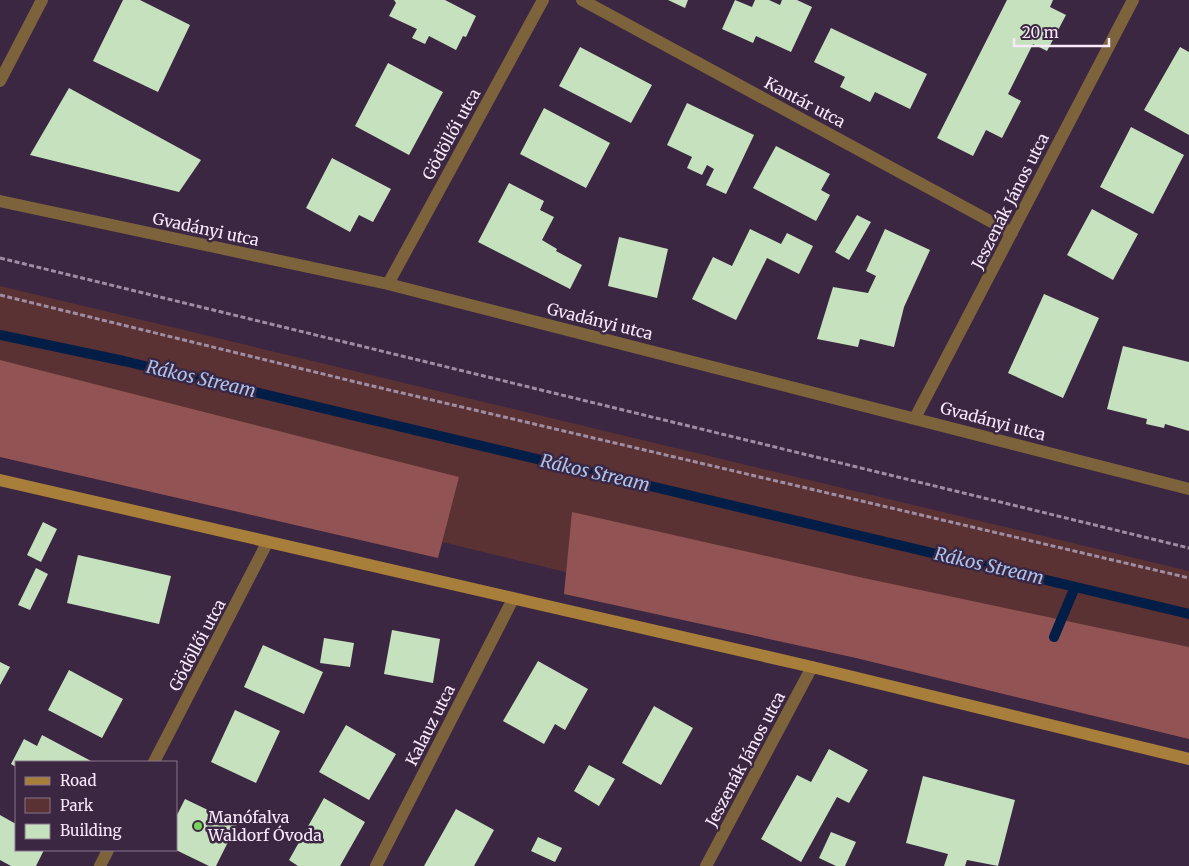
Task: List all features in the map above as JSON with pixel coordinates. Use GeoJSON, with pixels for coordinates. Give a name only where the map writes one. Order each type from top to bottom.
{"type":"FeatureCollection","features":[{"type":"Feature","properties":{"kind":"street"},"geometry":{"type":"LineString","coordinates":[[0,81],[42,0]]}},
{"type":"Feature","properties":{"kind":"street","name":"Gödöllői utca"},"geometry":{"type":"LineString","coordinates":[[388,284],[542,0]]}},
{"type":"Feature","properties":{"kind":"street","name":"Kantár utca"},"geometry":{"type":"LineString","coordinates":[[582,0],[1012,233]]}},
{"type":"Feature","properties":{"kind":"street","name":"Jeszenák János utca"},"geometry":{"type":"LineString","coordinates":[[915,418],[1133,0]]}},
{"type":"Feature","properties":{"kind":"street","name":"Gvadányi utca"},"geometry":{"type":"LineString","coordinates":[[0,201],[388,284],[1189,489]]}},
{"type":"Feature","properties":{"kind":"street"},"geometry":{"type":"LineString","coordinates":[[0,480],[812,667],[1189,759]]}},
{"type":"Feature","properties":{"kind":"street","name":"Gödöllői utca"},"geometry":{"type":"LineString","coordinates":[[155,761],[267,543]]}},
{"type":"Feature","properties":{"kind":"street","name":"Kalauz utca"},"geometry":{"type":"LineString","coordinates":[[376,866],[513,599]]}},
{"type":"Feature","properties":{"kind":"street","name":"Jeszenák János utca"},"geometry":{"type":"LineString","coordinates":[[706,866],[812,667]]}},
{"type":"Feature","properties":{"kind":"street"},"geometry":{"type":"LineString","coordinates":[[100,866],[108,851]]}},
{"type":"Feature","properties":{"kind":"path"},"geometry":{"type":"LineString","coordinates":[[0,258],[1189,548]]}},
{"type":"Feature","properties":{"kind":"path"},"geometry":{"type":"LineString","coordinates":[[0,295],[364,384],[1189,578]]}},
{"type":"Feature","properties":{"kind":"green space"},"geometry":{"type":"Polygon","coordinates":[[[0,286],[1189,571],[1189,724],[0,434],[0,286]]]}},
{"type":"Feature","properties":{"kind":"shaded area"},"geometry":{"type":"Polygon","coordinates":[[[0,360],[459,477],[438,558],[0,457],[0,360]]]}},
{"type":"Feature","properties":{"kind":"shaded area"},"geometry":{"type":"Polygon","coordinates":[[[572,512],[859,577],[1189,647],[1189,739],[856,658],[564,594],[572,512]]]}},
{"type":"Feature","properties":{"kind":"building"},"geometry":{"type":"Polygon","coordinates":[[[123,0],[140,0],[190,25],[158,92],[93,61],[123,0]]]}},
{"type":"Feature","properties":{"kind":"building"},"geometry":{"type":"Polygon","coordinates":[[[394,0],[445,0],[476,16],[466,37],[463,36],[456,50],[429,36],[425,44],[412,38],[417,29],[389,16],[396,3],[394,0]]]}},
{"type":"Feature","properties":{"kind":"building"},"geometry":{"type":"Polygon","coordinates":[[[668,0],[688,0],[685,8],[668,0]]]}},
{"type":"Feature","properties":{"kind":"building"},"geometry":{"type":"Polygon","coordinates":[[[735,0],[752,7],[755,0],[769,0],[780,5],[782,0],[797,0],[812,7],[791,52],[756,36],[753,43],[722,29],[735,0]]]}},
{"type":"Feature","properties":{"kind":"building"},"geometry":{"type":"Polygon","coordinates":[[[1007,0],[1053,0],[1050,7],[1066,15],[1047,51],[1033,44],[1008,94],[1021,101],[1002,138],[986,130],[973,156],[937,138],[1007,0]]]}},
{"type":"Feature","properties":{"kind":"building"},"geometry":{"type":"Polygon","coordinates":[[[831,28],[927,74],[910,109],[875,92],[870,102],[840,87],[845,77],[814,62],[831,28]]]}},
{"type":"Feature","properties":{"kind":"building"},"geometry":{"type":"Polygon","coordinates":[[[580,47],[652,85],[631,123],[559,86],[580,47]]]}},
{"type":"Feature","properties":{"kind":"building"},"geometry":{"type":"Polygon","coordinates":[[[1180,47],[1189,52],[1189,135],[1144,110],[1180,47]]]}},
{"type":"Feature","properties":{"kind":"building"},"geometry":{"type":"Polygon","coordinates":[[[388,63],[443,92],[409,155],[355,126],[388,63]]]}},
{"type":"Feature","properties":{"kind":"building"},"geometry":{"type":"Polygon","coordinates":[[[69,88],[201,160],[179,192],[30,155],[69,88]]]}},
{"type":"Feature","properties":{"kind":"building"},"geometry":{"type":"Polygon","coordinates":[[[687,103],[754,135],[726,194],[706,185],[714,169],[707,165],[702,175],[687,168],[692,157],[667,145],[687,103]]]}},
{"type":"Feature","properties":{"kind":"building"},"geometry":{"type":"Polygon","coordinates":[[[544,108],[610,143],[586,188],[520,154],[544,108]]]}},
{"type":"Feature","properties":{"kind":"building"},"geometry":{"type":"Polygon","coordinates":[[[1131,127],[1184,155],[1153,214],[1100,187],[1131,127]]]}},
{"type":"Feature","properties":{"kind":"building"},"geometry":{"type":"Polygon","coordinates":[[[776,146],[830,174],[821,190],[830,195],[816,221],[753,188],[776,146]]]}},
{"type":"Feature","properties":{"kind":"building"},"geometry":{"type":"Polygon","coordinates":[[[332,158],[391,189],[373,222],[359,215],[350,232],[306,208],[332,158]]]}},
{"type":"Feature","properties":{"kind":"building"},"geometry":{"type":"Polygon","coordinates":[[[509,183],[544,201],[540,210],[554,217],[542,240],[557,249],[556,251],[582,265],[570,289],[478,242],[509,183]]]}},
{"type":"Feature","properties":{"kind":"building"},"geometry":{"type":"Polygon","coordinates":[[[1092,209],[1138,234],[1113,280],[1067,255],[1092,209]]]}},
{"type":"Feature","properties":{"kind":"building"},"geometry":{"type":"Polygon","coordinates":[[[857,215],[871,222],[849,260],[835,252],[857,215]]]}},
{"type":"Feature","properties":{"kind":"building"},"geometry":{"type":"Polygon","coordinates":[[[750,229],[781,244],[787,233],[813,246],[799,274],[767,258],[736,320],[692,299],[713,257],[732,266],[750,229]]]}},
{"type":"Feature","properties":{"kind":"building"},"geometry":{"type":"Polygon","coordinates":[[[885,229],[930,250],[904,307],[894,347],[860,339],[858,347],[817,339],[833,287],[868,293],[876,276],[866,271],[885,229]]]}},
{"type":"Feature","properties":{"kind":"building"},"geometry":{"type":"Polygon","coordinates":[[[619,237],[668,249],[657,298],[608,286],[619,237]]]}},
{"type":"Feature","properties":{"kind":"building"},"geometry":{"type":"Polygon","coordinates":[[[1044,294],[1099,318],[1063,398],[1008,373],[1044,294]]]}},
{"type":"Feature","properties":{"kind":"building"},"geometry":{"type":"Polygon","coordinates":[[[1123,346],[1189,362],[1189,431],[1165,424],[1164,428],[1146,424],[1147,419],[1107,409],[1123,346]]]}},
{"type":"Feature","properties":{"kind":"building"},"geometry":{"type":"Polygon","coordinates":[[[43,522],[57,529],[41,562],[27,555],[43,522]]]}},
{"type":"Feature","properties":{"kind":"building"},"geometry":{"type":"Polygon","coordinates":[[[78,555],[171,576],[159,624],[67,603],[78,555]]]}},
{"type":"Feature","properties":{"kind":"building"},"geometry":{"type":"Polygon","coordinates":[[[36,568],[48,574],[30,610],[18,605],[36,568]]]}},
{"type":"Feature","properties":{"kind":"building"},"geometry":{"type":"Polygon","coordinates":[[[392,630],[440,639],[433,683],[384,674],[392,630]]]}},
{"type":"Feature","properties":{"kind":"building"},"geometry":{"type":"Polygon","coordinates":[[[324,638],[354,643],[350,667],[320,663],[324,638]]]}},
{"type":"Feature","properties":{"kind":"building"},"geometry":{"type":"Polygon","coordinates":[[[263,645],[323,672],[304,714],[244,687],[263,645]]]}},
{"type":"Feature","properties":{"kind":"building"},"geometry":{"type":"Polygon","coordinates":[[[538,661],[588,689],[565,730],[555,724],[544,744],[503,721],[538,661]]]}},
{"type":"Feature","properties":{"kind":"building"},"geometry":{"type":"Polygon","coordinates":[[[0,662],[10,667],[0,685],[0,662]]]}},
{"type":"Feature","properties":{"kind":"building"},"geometry":{"type":"Polygon","coordinates":[[[69,670],[123,699],[102,738],[48,710],[69,670]]]}},
{"type":"Feature","properties":{"kind":"building"},"geometry":{"type":"Polygon","coordinates":[[[654,706],[693,728],[661,785],[622,763],[654,706]]]}},
{"type":"Feature","properties":{"kind":"building"},"geometry":{"type":"Polygon","coordinates":[[[235,710],[280,731],[256,783],[211,762],[235,710]]]}},
{"type":"Feature","properties":{"kind":"building"},"geometry":{"type":"Polygon","coordinates":[[[346,725],[396,754],[369,800],[319,772],[346,725]]]}},
{"type":"Feature","properties":{"kind":"building"},"geometry":{"type":"Polygon","coordinates":[[[42,735],[91,761],[15,761],[15,766],[11,764],[24,739],[37,746],[42,735]]]}},
{"type":"Feature","properties":{"kind":"building"},"geometry":{"type":"Polygon","coordinates":[[[829,749],[868,770],[849,803],[837,797],[801,862],[761,839],[797,775],[811,782],[829,749]]]}},
{"type":"Feature","properties":{"kind":"building"},"geometry":{"type":"Polygon","coordinates":[[[589,765],[615,779],[599,806],[574,791],[589,765]]]}},
{"type":"Feature","properties":{"kind":"building"},"geometry":{"type":"Polygon","coordinates":[[[923,776],[1015,800],[998,866],[967,860],[965,866],[944,866],[948,854],[906,843],[923,776]]]}},
{"type":"Feature","properties":{"kind":"building"},"geometry":{"type":"Polygon","coordinates":[[[324,798],[365,822],[340,866],[298,866],[289,860],[324,798]]]}},
{"type":"Feature","properties":{"kind":"building"},"geometry":{"type":"Polygon","coordinates":[[[185,799],[237,824],[216,866],[209,866],[178,851],[178,813],[185,799]]]}},
{"type":"Feature","properties":{"kind":"building"},"geometry":{"type":"Polygon","coordinates":[[[456,809],[494,830],[474,866],[424,866],[456,809]]]}},
{"type":"Feature","properties":{"kind":"building"},"geometry":{"type":"Polygon","coordinates":[[[0,815],[15,823],[15,851],[44,851],[36,866],[11,866],[0,860],[0,815]]]}},
{"type":"Feature","properties":{"kind":"building"},"geometry":{"type":"Polygon","coordinates":[[[831,832],[856,842],[845,866],[836,866],[819,858],[831,832]]]}},
{"type":"Feature","properties":{"kind":"building"},"geometry":{"type":"Polygon","coordinates":[[[538,837],[562,848],[555,862],[531,851],[538,837]]]}},
{"type":"Feature","properties":{"kind":"waterway","name":"Rákos Stream"},"geometry":{"type":"LineString","coordinates":[[0,335],[124,361],[1189,614]]}},
{"type":"Feature","properties":{"kind":"waterway"},"geometry":{"type":"LineString","coordinates":[[1054,637],[1075,587]]}},
{"type":"Feature","properties":{"kind":"place","name":"Manófalva Waldorf Óvoda"},"geometry":{"type":"Point","coordinates":[198,826]}}]}
